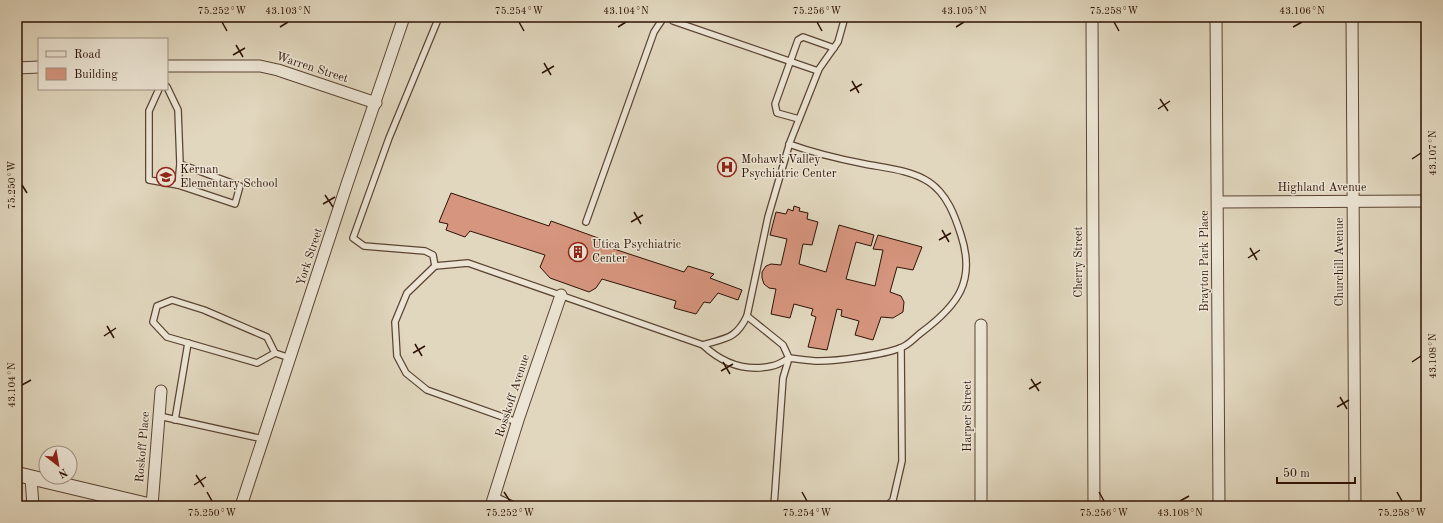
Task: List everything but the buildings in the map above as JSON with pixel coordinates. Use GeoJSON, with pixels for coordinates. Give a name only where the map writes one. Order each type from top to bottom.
{"type":"FeatureCollection","features":[{"type":"Feature","properties":{"kind":"street","name":"York Street"},"geometry":{"type":"LineString","coordinates":[[241,506],[404,17]]}},
{"type":"Feature","properties":{"kind":"street","name":"Cherry Street"},"geometry":{"type":"LineString","coordinates":[[1092,17],[1094,506]]}},
{"type":"Feature","properties":{"kind":"street","name":"Brayton Park Place"},"geometry":{"type":"LineString","coordinates":[[1216,17],[1218,202],[1218,506]]}},
{"type":"Feature","properties":{"kind":"street","name":"Churchill Avenue"},"geometry":{"type":"LineString","coordinates":[[1352,17],[1355,506]]}},
{"type":"Feature","properties":{"kind":"street","name":"Warren Street"},"geometry":{"type":"LineString","coordinates":[[168,66],[260,66],[278,70],[376,102]]}},
{"type":"Feature","properties":{"kind":"street"},"geometry":{"type":"LineString","coordinates":[[17,68],[38,67]]}},
{"type":"Feature","properties":{"kind":"street","name":"Highland Avenue"},"geometry":{"type":"LineString","coordinates":[[1218,202],[1353,200],[1426,201]]}},
{"type":"Feature","properties":{"kind":"street","name":"Rosskoff Avenue"},"geometry":{"type":"LineString","coordinates":[[493,501],[517,422],[561,296]]}},
{"type":"Feature","properties":{"kind":"street","name":"Harper Street"},"geometry":{"type":"LineString","coordinates":[[981,325],[981,506]]}},
{"type":"Feature","properties":{"kind":"street","name":"Roskoff Place"},"geometry":{"type":"LineString","coordinates":[[152,506],[161,390]]}},
{"type":"Feature","properties":{"kind":"street"},"geometry":{"type":"LineString","coordinates":[[17,474],[152,506]]}},
{"type":"Feature","properties":{"kind":"street"},"geometry":{"type":"LineString","coordinates":[[31,478],[33,506]]}},
{"type":"Feature","properties":{"kind":"lane"},"geometry":{"type":"LineString","coordinates":[[435,266],[433,255],[425,251],[364,246],[353,238],[389,138],[439,17]]}},
{"type":"Feature","properties":{"kind":"lane"},"geometry":{"type":"LineString","coordinates":[[586,222],[654,32],[664,17]]}},
{"type":"Feature","properties":{"kind":"lane"},"geometry":{"type":"LineString","coordinates":[[669,17],[673,21],[818,71]]}},
{"type":"Feature","properties":{"kind":"lane"},"geometry":{"type":"LineString","coordinates":[[702,345],[731,337],[741,329],[747,316],[768,217],[789,144],[818,71],[838,42],[845,17]]}},
{"type":"Feature","properties":{"kind":"lane"},"geometry":{"type":"LineString","coordinates":[[799,119],[777,113],[775,110],[775,104],[798,40],[801,37],[834,48]]}},
{"type":"Feature","properties":{"kind":"lane"},"geometry":{"type":"LineString","coordinates":[[168,89],[178,110],[180,164],[178,185]]}},
{"type":"Feature","properties":{"kind":"lane"},"geometry":{"type":"LineString","coordinates":[[158,90],[148,111],[149,180],[178,185],[235,204],[240,186],[180,164]]}},
{"type":"Feature","properties":{"kind":"lane"},"geometry":{"type":"LineString","coordinates":[[517,422],[427,390],[406,373],[397,356],[394,322],[407,293],[435,266],[468,263],[702,345],[716,357],[741,367],[772,366],[789,358],[819,361],[901,348],[939,320],[958,296],[965,280],[968,266],[967,253],[950,207],[942,194],[930,182],[913,174],[816,154],[789,144]]}},
{"type":"Feature","properties":{"kind":"lane"},"geometry":{"type":"LineString","coordinates":[[274,353],[257,364],[167,337],[153,322],[157,306],[172,300],[204,310],[267,337],[274,353],[290,358]]}},
{"type":"Feature","properties":{"kind":"lane"},"geometry":{"type":"LineString","coordinates":[[747,316],[784,345],[789,358],[783,378],[774,506]]}},
{"type":"Feature","properties":{"kind":"lane"},"geometry":{"type":"LineString","coordinates":[[175,420],[188,343]]}},
{"type":"Feature","properties":{"kind":"lane"},"geometry":{"type":"LineString","coordinates":[[887,506],[893,500],[902,461],[901,348]]}},
{"type":"Feature","properties":{"kind":"lane"},"geometry":{"type":"LineString","coordinates":[[159,416],[263,439]]}},
{"type":"Feature","properties":{"kind":"lane"},"geometry":{"type":"LineString","coordinates":[[493,501],[516,506]]}},
{"type":"Feature","properties":{"kind":"place","name":"Mohawk Valley Psychiatric Center"},"geometry":{"type":"Point","coordinates":[727,167]}},
{"type":"Feature","properties":{"kind":"place","name":"Kernan Elementary School"},"geometry":{"type":"Point","coordinates":[166,177]}},
{"type":"Feature","properties":{"kind":"place","name":"Utica Psychiatric Center"},"geometry":{"type":"Point","coordinates":[578,252]}}]}
